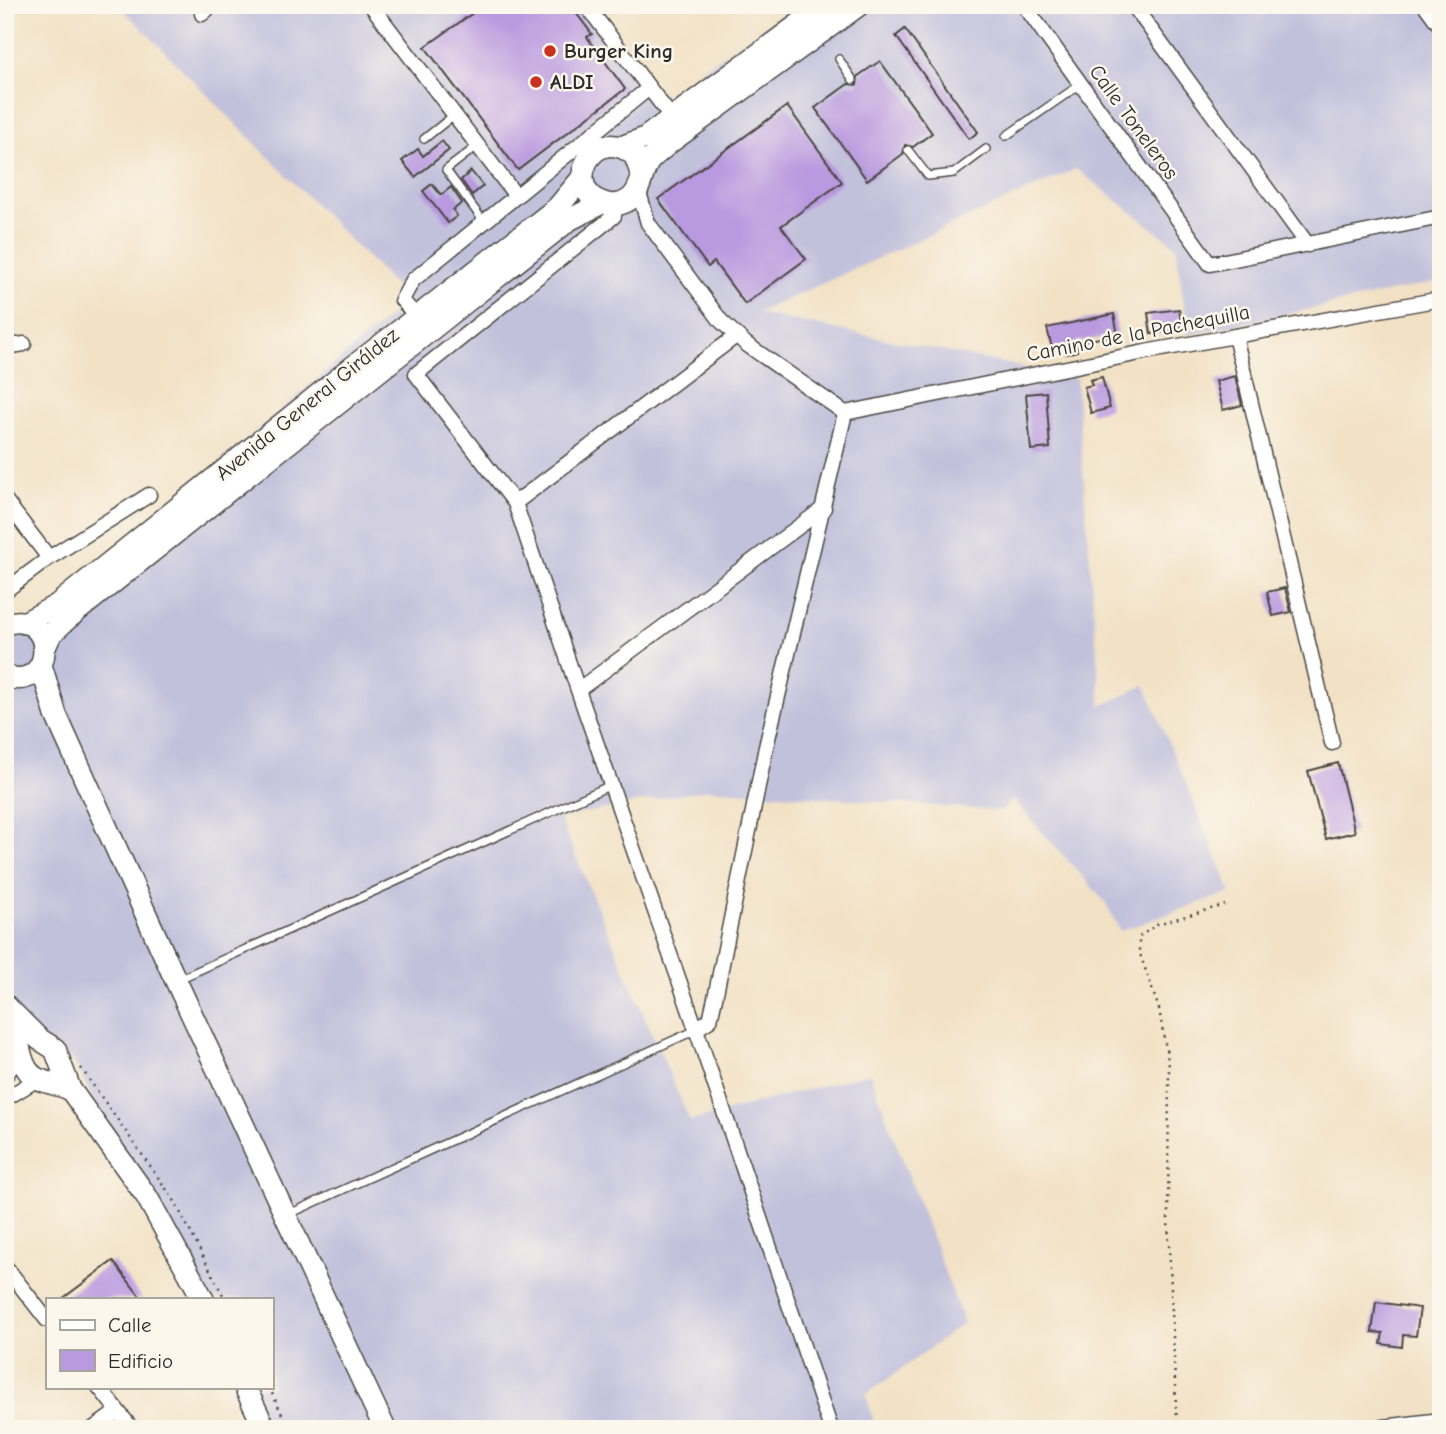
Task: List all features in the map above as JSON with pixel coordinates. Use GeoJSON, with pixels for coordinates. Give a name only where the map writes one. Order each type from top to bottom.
{"type":"FeatureCollection","features":[{"type":"Feature","properties":{"kind":"main road"},"geometry":{"type":"LineString","coordinates":[[825,5],[645,138],[621,147],[586,149],[583,177],[589,194],[616,208],[632,198],[649,162],[669,143],[859,5]]}},
{"type":"Feature","properties":{"kind":"main road"},"geometry":{"type":"LineString","coordinates":[[621,147],[636,158],[640,183]]}},
{"type":"Feature","properties":{"kind":"main road","name":"Avenida General Giráldez"},"geometry":{"type":"LineString","coordinates":[[12,621],[57,605],[416,316],[558,206],[583,177]]}},
{"type":"Feature","properties":{"kind":"main road","name":"Avenida General Giráldez"},"geometry":{"type":"LineString","coordinates":[[9,677],[32,674],[43,656],[51,634],[67,619],[569,220],[616,208]]}},
{"type":"Feature","properties":{"kind":"main road"},"geometry":{"type":"LineString","coordinates":[[12,621],[39,633],[56,715],[176,981],[385,1429]]}},
{"type":"Feature","properties":{"kind":"main road"},"geometry":{"type":"LineString","coordinates":[[9,677],[56,715]]}},
{"type":"Feature","properties":{"kind":"main road"},"geometry":{"type":"LineString","coordinates":[[6,1006],[39,1039],[50,1043],[70,1089],[98,1124],[147,1197],[202,1298]]}},
{"type":"Feature","properties":{"kind":"main road"},"geometry":{"type":"LineString","coordinates":[[6,1006],[18,1028],[24,1067],[38,1079],[70,1089]]}},
{"type":"Feature","properties":{"kind":"main road"},"geometry":{"type":"LineString","coordinates":[[21,1054],[28,1044],[39,1039]]}},
{"type":"Feature","properties":{"kind":"main road"},"geometry":{"type":"LineString","coordinates":[[38,1079],[51,1073],[58,1061]]}},
{"type":"Feature","properties":{"kind":"main road"},"geometry":{"type":"LineString","coordinates":[[245,1388],[265,1429]]}},
{"type":"Feature","properties":{"kind":"street"},"geometry":{"type":"LineString","coordinates":[[370,5],[516,196]]}},
{"type":"Feature","properties":{"kind":"street"},"geometry":{"type":"LineString","coordinates":[[586,5],[671,118]]}},
{"type":"Feature","properties":{"kind":"street","name":"Calle Toneleros"},"geometry":{"type":"LineString","coordinates":[[1024,5],[1210,264],[1308,245]]}},
{"type":"Feature","properties":{"kind":"street"},"geometry":{"type":"LineString","coordinates":[[1133,5],[1308,245],[1441,217]]}},
{"type":"Feature","properties":{"kind":"street"},"geometry":{"type":"LineString","coordinates":[[1425,5],[1441,27]]}},
{"type":"Feature","properties":{"kind":"street"},"geometry":{"type":"LineString","coordinates":[[416,316],[402,300],[412,280],[516,196],[586,149],[649,88]]}},
{"type":"Feature","properties":{"kind":"street"},"geometry":{"type":"LineString","coordinates":[[640,183],[648,223],[713,312],[736,336],[845,413],[766,747],[716,998],[709,1020],[696,1029]]}},
{"type":"Feature","properties":{"kind":"street"},"geometry":{"type":"LineString","coordinates":[[648,223],[616,208],[416,374],[515,503],[831,1429]]}},
{"type":"Feature","properties":{"kind":"street","name":"Camino de la Pachequilla"},"geometry":{"type":"LineString","coordinates":[[845,413],[1235,336],[1441,299]]}},
{"type":"Feature","properties":{"kind":"street"},"geometry":{"type":"LineString","coordinates":[[515,503],[736,336]]}},
{"type":"Feature","properties":{"kind":"street"},"geometry":{"type":"LineString","coordinates":[[1235,336],[1332,743]]}},
{"type":"Feature","properties":{"kind":"street"},"geometry":{"type":"LineString","coordinates":[[5,347],[24,344]]}},
{"type":"Feature","properties":{"kind":"street"},"geometry":{"type":"LineString","coordinates":[[5,591],[49,558],[149,495]]}},
{"type":"Feature","properties":{"kind":"street"},"geometry":{"type":"LineString","coordinates":[[5,500],[49,558]]}},
{"type":"Feature","properties":{"kind":"street"},"geometry":{"type":"LineString","coordinates":[[578,690],[824,508]]}},
{"type":"Feature","properties":{"kind":"street"},"geometry":{"type":"LineString","coordinates":[[5,1076],[21,1054]]}},
{"type":"Feature","properties":{"kind":"street"},"geometry":{"type":"LineString","coordinates":[[5,1099],[38,1079]]}},
{"type":"Feature","properties":{"kind":"street"},"geometry":{"type":"LineString","coordinates":[[5,1266],[46,1319]]}},
{"type":"Feature","properties":{"kind":"street"},"geometry":{"type":"LineString","coordinates":[[100,1388],[132,1429]]}},
{"type":"Feature","properties":{"kind":"street"},"geometry":{"type":"LineString","coordinates":[[93,1429],[118,1412]]}},
{"type":"Feature","properties":{"kind":"street"},"geometry":{"type":"LineString","coordinates":[[1367,1429],[1441,1420]]}},
{"type":"Feature","properties":{"kind":"lane"},"geometry":{"type":"LineString","coordinates":[[839,59],[853,80]]}},
{"type":"Feature","properties":{"kind":"lane"},"geometry":{"type":"LineString","coordinates":[[1006,136],[1081,84]]}},
{"type":"Feature","properties":{"kind":"lane"},"geometry":{"type":"LineString","coordinates":[[424,139],[454,115]]}},
{"type":"Feature","properties":{"kind":"lane"},"geometry":{"type":"LineString","coordinates":[[478,146],[446,170],[484,222]]}},
{"type":"Feature","properties":{"kind":"lane"},"geometry":{"type":"LineString","coordinates":[[908,150],[928,176],[954,173],[986,149]]}},
{"type":"Feature","properties":{"kind":"lane"},"geometry":{"type":"LineString","coordinates":[[176,981],[611,785]]}},
{"type":"Feature","properties":{"kind":"lane"},"geometry":{"type":"LineString","coordinates":[[285,1216],[696,1029]]}},
{"type":"Feature","properties":{"kind":"path"},"geometry":{"type":"LineString","coordinates":[[1177,1429],[1168,1220],[1169,1066],[1162,1020],[1139,951],[1139,937],[1157,924],[1225,905]]}},
{"type":"Feature","properties":{"kind":"path"},"geometry":{"type":"LineString","coordinates":[[269,1388],[289,1429]]}},
{"type":"Feature","properties":{"kind":"shaded area"},"geometry":{"type":"Polygon","coordinates":[[[119,5],[585,5],[657,101],[796,5],[1441,5],[1441,281],[1188,335],[1176,246],[1076,169],[757,313],[1076,378],[1101,706],[1145,685],[1231,892],[1120,931],[1105,902],[1013,799],[1001,811],[709,789],[559,818],[690,1121],[870,1073],[964,1323],[866,1395],[876,1429],[251,1429],[231,1388],[273,1388],[273,1298],[189,1298],[75,1062],[5,1012],[5,648],[409,300],[119,5]]]}},
{"type":"Feature","properties":{"kind":"building","name":"ALDI"},"geometry":{"type":"Polygon","coordinates":[[[484,5],[570,5],[592,34],[587,37],[625,89],[518,170],[425,47],[484,5]]]}},
{"type":"Feature","properties":{"kind":"building"},"geometry":{"type":"Polygon","coordinates":[[[905,29],[978,132],[969,139],[896,36],[905,29]]]}},
{"type":"Feature","properties":{"kind":"building"},"geometry":{"type":"Polygon","coordinates":[[[880,61],[932,133],[913,147],[905,145],[903,154],[867,180],[815,108],[848,84],[857,85],[858,76],[880,61]]]}},
{"type":"Feature","properties":{"kind":"building"},"geometry":{"type":"Polygon","coordinates":[[[787,106],[842,182],[781,226],[806,259],[745,304],[714,262],[708,267],[658,199],[787,106]]]}},
{"type":"Feature","properties":{"kind":"building"},"geometry":{"type":"Polygon","coordinates":[[[442,141],[449,150],[415,177],[402,161],[418,149],[423,156],[442,141]]]}},
{"type":"Feature","properties":{"kind":"building"},"geometry":{"type":"Polygon","coordinates":[[[471,171],[483,186],[472,195],[461,180],[471,171]]]}},
{"type":"Feature","properties":{"kind":"building"},"geometry":{"type":"Polygon","coordinates":[[[432,184],[441,195],[451,187],[462,203],[453,210],[457,216],[448,223],[423,191],[432,184]]]}},
{"type":"Feature","properties":{"kind":"building"},"geometry":{"type":"Polygon","coordinates":[[[1179,309],[1182,329],[1151,334],[1148,313],[1179,309]]]}},
{"type":"Feature","properties":{"kind":"building"},"geometry":{"type":"Polygon","coordinates":[[[1114,314],[1118,335],[1076,342],[1077,351],[1066,354],[1064,346],[1052,348],[1047,328],[1114,314]]]}},
{"type":"Feature","properties":{"kind":"building"},"geometry":{"type":"Polygon","coordinates":[[[1235,376],[1242,405],[1223,410],[1216,381],[1235,376]]]}},
{"type":"Feature","properties":{"kind":"building"},"geometry":{"type":"Polygon","coordinates":[[[1102,377],[1110,408],[1091,413],[1084,387],[1092,385],[1090,380],[1102,377]]]}},
{"type":"Feature","properties":{"kind":"building"},"geometry":{"type":"Polygon","coordinates":[[[1046,392],[1050,448],[1031,450],[1026,394],[1046,392]]]}},
{"type":"Feature","properties":{"kind":"building"},"geometry":{"type":"Polygon","coordinates":[[[1285,588],[1291,612],[1273,616],[1267,592],[1285,588]]]}},
{"type":"Feature","properties":{"kind":"building"},"geometry":{"type":"Polygon","coordinates":[[[1338,763],[1355,832],[1326,839],[1308,771],[1338,763]]]}},
{"type":"Feature","properties":{"kind":"building"},"geometry":{"type":"Polygon","coordinates":[[[113,1261],[141,1298],[63,1298],[113,1261]]]}},
{"type":"Feature","properties":{"kind":"building"},"geometry":{"type":"Polygon","coordinates":[[[1376,1302],[1420,1308],[1416,1336],[1403,1335],[1402,1347],[1381,1344],[1383,1333],[1372,1332],[1376,1302]]]}},
{"type":"Feature","properties":{"kind":"place","name":"Burger King"},"geometry":{"type":"Point","coordinates":[550,51]}},
{"type":"Feature","properties":{"kind":"place","name":"ALDI"},"geometry":{"type":"Point","coordinates":[536,82]}}]}
